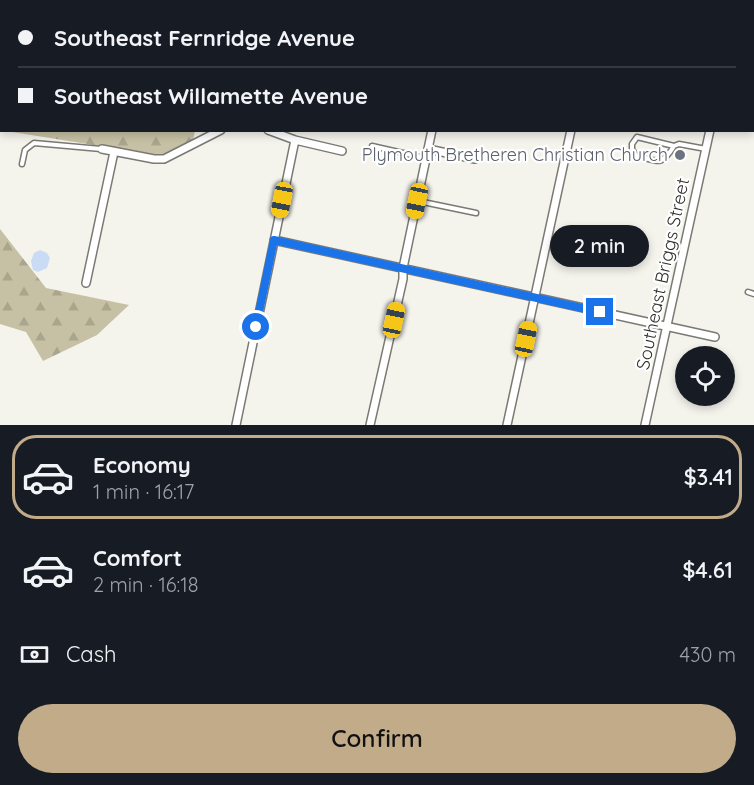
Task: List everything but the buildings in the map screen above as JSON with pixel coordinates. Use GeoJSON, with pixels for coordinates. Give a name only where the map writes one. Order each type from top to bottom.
{"type":"FeatureCollection","features":[{"type":"Feature","properties":{"kind":"street"},"geometry":{"type":"LineString","coordinates":[[102,149],[164,159],[217,132]]}},
{"type":"Feature","properties":{"kind":"street"},"geometry":{"type":"LineString","coordinates":[[273,132],[295,140],[342,151]]}},
{"type":"Feature","properties":{"kind":"street"},"geometry":{"type":"LineString","coordinates":[[370,425],[403,279],[403,268],[432,132]]}},
{"type":"Feature","properties":{"kind":"street"},"geometry":{"type":"LineString","coordinates":[[507,425],[571,132]]}},
{"type":"Feature","properties":{"kind":"street","name":"Southeast Briggs Street"},"geometry":{"type":"LineString","coordinates":[[645,425],[710,132]]}},
{"type":"Feature","properties":{"kind":"street"},"geometry":{"type":"LineString","coordinates":[[237,425],[295,140]]}},
{"type":"Feature","properties":{"kind":"street"},"geometry":{"type":"LineString","coordinates":[[428,149],[475,159]]}},
{"type":"Feature","properties":{"kind":"street"},"geometry":{"type":"LineString","coordinates":[[86,283],[114,152]]}},
{"type":"Feature","properties":{"kind":"street"},"geometry":{"type":"LineString","coordinates":[[274,240],[715,337]]}},
{"type":"Feature","properties":{"kind":"lane"},"geometry":{"type":"LineString","coordinates":[[674,146],[666,158],[660,161],[636,156],[632,149],[634,139],[637,138],[674,146],[686,145],[706,149]]}},
{"type":"Feature","properties":{"kind":"lane"},"geometry":{"type":"LineString","coordinates":[[22,164],[25,150],[34,143],[102,149]]}},
{"type":"Feature","properties":{"kind":"lane"},"geometry":{"type":"LineString","coordinates":[[372,146],[426,158]]}},
{"type":"Feature","properties":{"kind":"lane"},"geometry":{"type":"LineString","coordinates":[[417,201],[476,213]]}},
{"type":"Feature","properties":{"kind":"lane"},"geometry":{"type":"LineString","coordinates":[[748,292],[754,294]]}},
{"type":"Feature","properties":{"kind":"green space"},"geometry":{"type":"Polygon","coordinates":[[[12,132],[195,132],[193,140],[162,156],[12,132]]]}},
{"type":"Feature","properties":{"kind":"green space"},"geometry":{"type":"Polygon","coordinates":[[[0,229],[46,288],[129,305],[97,335],[43,361],[26,332],[0,324],[0,229]]]}},
{"type":"Feature","properties":{"kind":"water"},"geometry":{"type":"Polygon","coordinates":[[[40,250],[47,253],[50,258],[47,268],[38,272],[33,270],[31,261],[34,253],[40,250]]]}},
{"type":"Feature","properties":{"kind":"place","name":"Plymouth Bretheren Christian Church"},"geometry":{"type":"Point","coordinates":[680,155]}},
{"type":"Feature","properties":{"kind":"route"},"geometry":{"type":"LineString","coordinates":[[256,327],[274,240],[600,312]]}}]}
